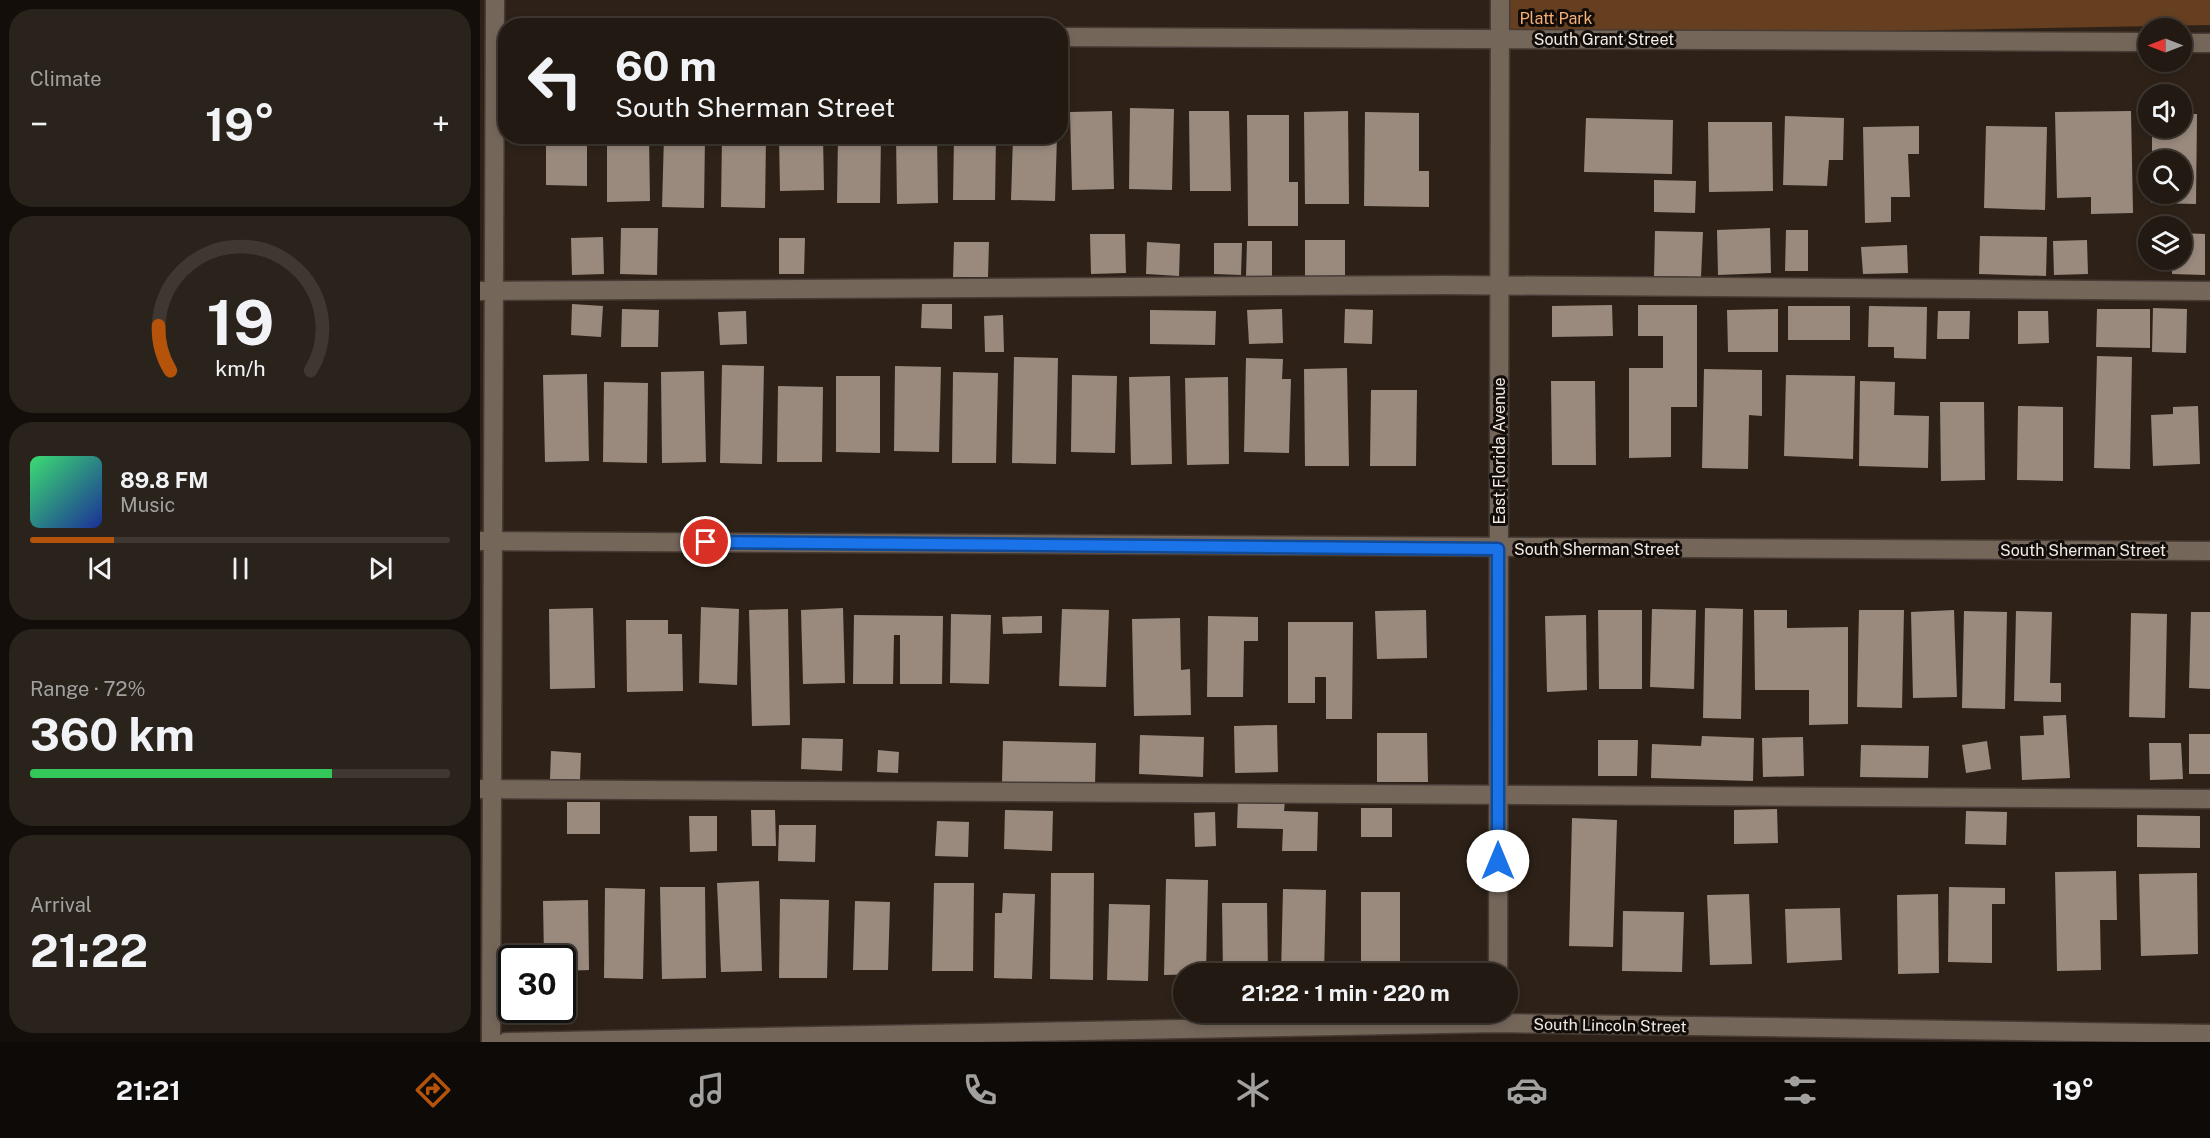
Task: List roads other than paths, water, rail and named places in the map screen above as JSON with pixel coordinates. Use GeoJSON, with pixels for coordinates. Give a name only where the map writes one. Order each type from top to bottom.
{"type":"FeatureCollection","features":[{"type":"Feature","properties":{"kind":"street"},"geometry":{"type":"LineString","coordinates":[[491,1042],[486,789],[487,291],[495,0]]}},
{"type":"Feature","properties":{"kind":"street","name":"East Florida Avenue"},"geometry":{"type":"LineString","coordinates":[[1498,963],[1500,0]]}},
{"type":"Feature","properties":{"kind":"street","name":"South Grant Street"},"geometry":{"type":"LineString","coordinates":[[1068,37],[2138,42]]}},
{"type":"Feature","properties":{"kind":"street"},"geometry":{"type":"LineString","coordinates":[[2192,43],[2210,43]]}},
{"type":"Feature","properties":{"kind":"street"},"geometry":{"type":"LineString","coordinates":[[487,291],[1499,285],[2210,291]]}},
{"type":"Feature","properties":{"kind":"street","name":"South Sherman Street"},"geometry":{"type":"LineString","coordinates":[[487,541],[1498,549],[2210,551]]}},
{"type":"Feature","properties":{"kind":"street"},"geometry":{"type":"LineString","coordinates":[[486,789],[2210,799]]}},
{"type":"Feature","properties":{"kind":"street","name":"South Lincoln Street"},"geometry":{"type":"LineString","coordinates":[[1518,1018],[2210,1034]]}},
{"type":"Feature","properties":{"kind":"street","name":"South Lincoln Street"},"geometry":{"type":"LineString","coordinates":[[506,1042],[1291,1023]]}},
{"type":"Feature","properties":{"kind":"street"},"geometry":{"type":"LineString","coordinates":[[1497,1023],[1497,1042]]}},
{"type":"Feature","properties":{"kind":"park label","name":"Platt Park"},"geometry":{"type":"Point","coordinates":[1556,18]}}]}
